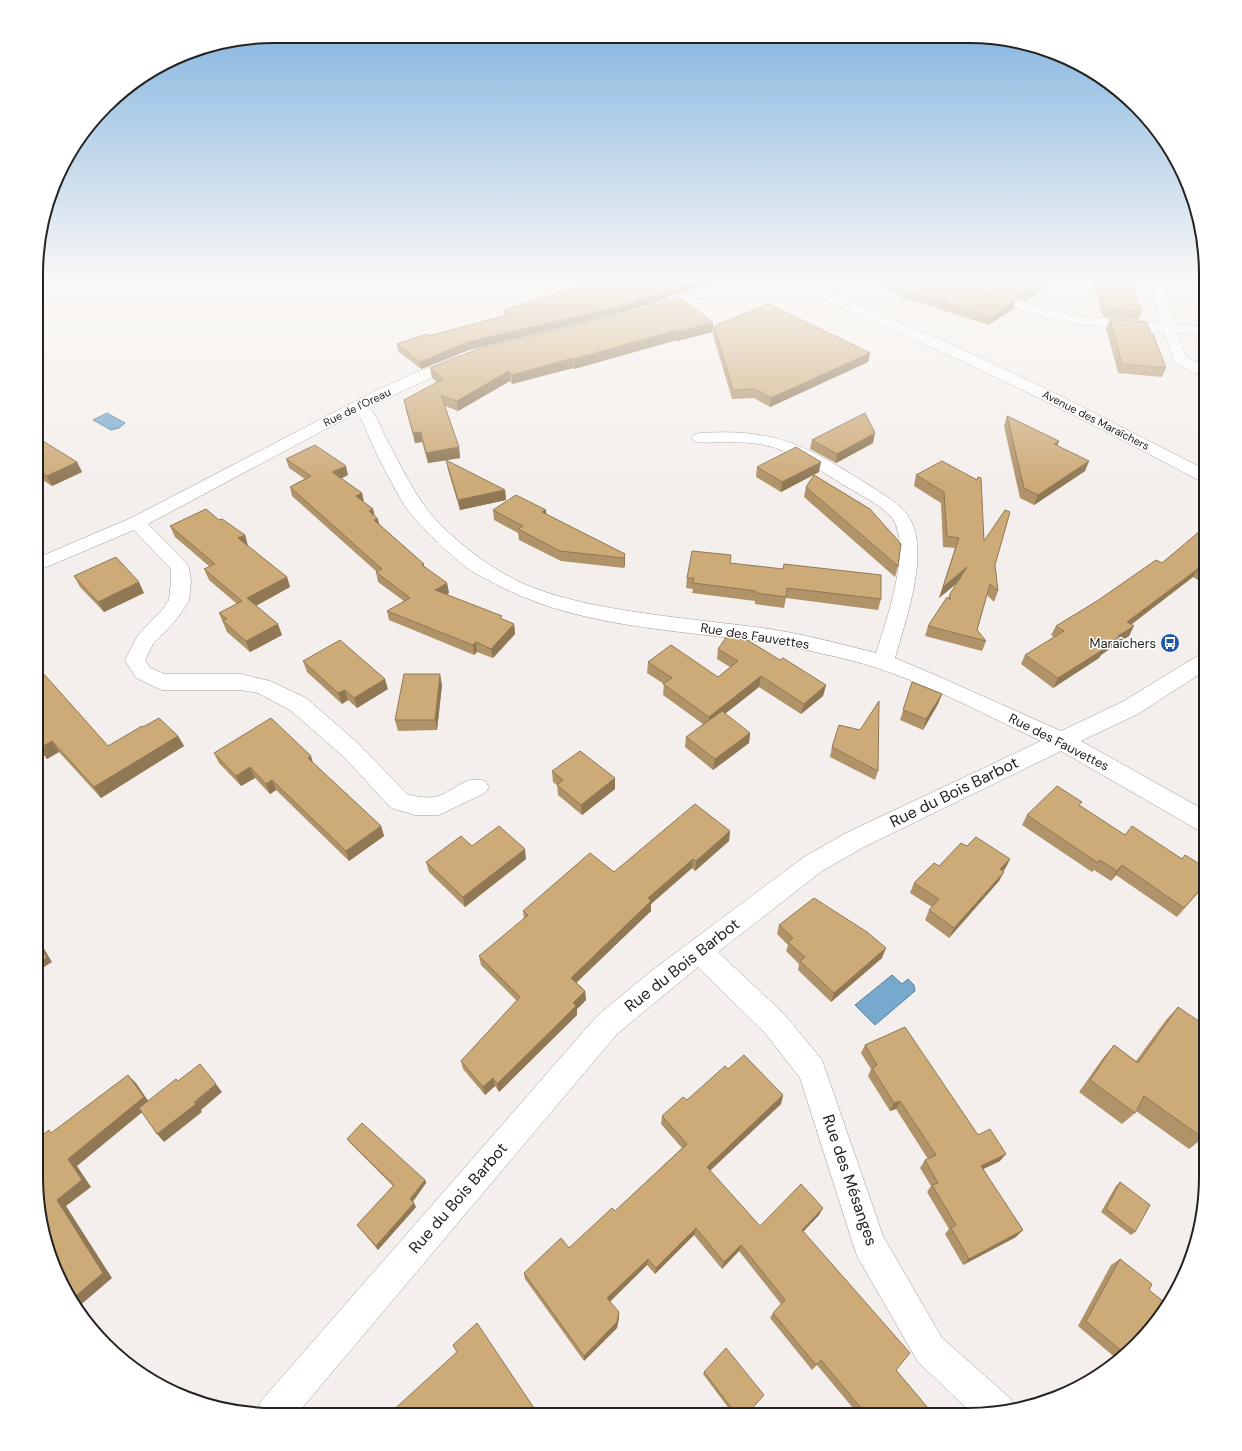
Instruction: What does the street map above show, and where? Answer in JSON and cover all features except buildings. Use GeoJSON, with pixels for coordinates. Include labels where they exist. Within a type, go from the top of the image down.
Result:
{"type":"FeatureCollection","features":[{"type":"Feature","properties":{"kind":"street","name":"Avenue des Maraîchers"},"geometry":{"type":"LineString","coordinates":[[945,348],[1137,440],[1199,473]]}},
{"type":"Feature","properties":{"kind":"street"},"geometry":{"type":"LineString","coordinates":[[1175,348],[1179,359],[1199,369]]}},
{"type":"Feature","properties":{"kind":"street","name":"Rue de l'Oreau"},"geometry":{"type":"LineString","coordinates":[[43,562],[137,522],[338,415],[430,372],[474,354]]}},
{"type":"Feature","properties":{"kind":"street","name":"Rue des Fauvettes"},"geometry":{"type":"LineString","coordinates":[[358,406],[368,415],[377,437],[410,500],[441,536],[474,564],[517,588],[554,602],[608,614],[758,634],[838,650],[884,662],[933,682],[1060,740],[1199,819]]}},
{"type":"Feature","properties":{"kind":"street"},"geometry":{"type":"LineString","coordinates":[[700,438],[721,436],[744,437],[772,442],[794,449],[895,510],[904,524],[909,552],[900,607],[884,662]]}},
{"type":"Feature","properties":{"kind":"street"},"geometry":{"type":"LineString","coordinates":[[137,522],[180,568],[181,581],[179,601],[168,616],[145,640],[135,660],[143,673],[162,682],[242,682],[263,686],[298,704],[352,751],[399,801],[415,806],[438,806],[477,787]]}},
{"type":"Feature","properties":{"kind":"street","name":"Rue du Bois Barbot"},"geometry":{"type":"LineString","coordinates":[[279,1408],[607,1025],[701,950],[813,864],[855,840],[1060,740],[1130,708],[1199,664]]}},
{"type":"Feature","properties":{"kind":"street","name":"Rue des Mésanges"},"geometry":{"type":"LineString","coordinates":[[701,950],[711,963],[775,1024],[812,1070],[870,1244],[930,1350],[992,1407]]}},
{"type":"Feature","properties":{"kind":"water"},"geometry":{"type":"Polygon","coordinates":[[[107,413],[125,423],[119,428],[111,430],[93,420],[107,413]]]}},
{"type":"Feature","properties":{"kind":"water"},"geometry":{"type":"Polygon","coordinates":[[[892,975],[902,984],[908,979],[914,985],[915,991],[875,1025],[855,1005],[892,975]]]}},
{"type":"Feature","properties":{"kind":"place","name":"Maraîchers"},"geometry":{"type":"Point","coordinates":[1170,643]}}]}
